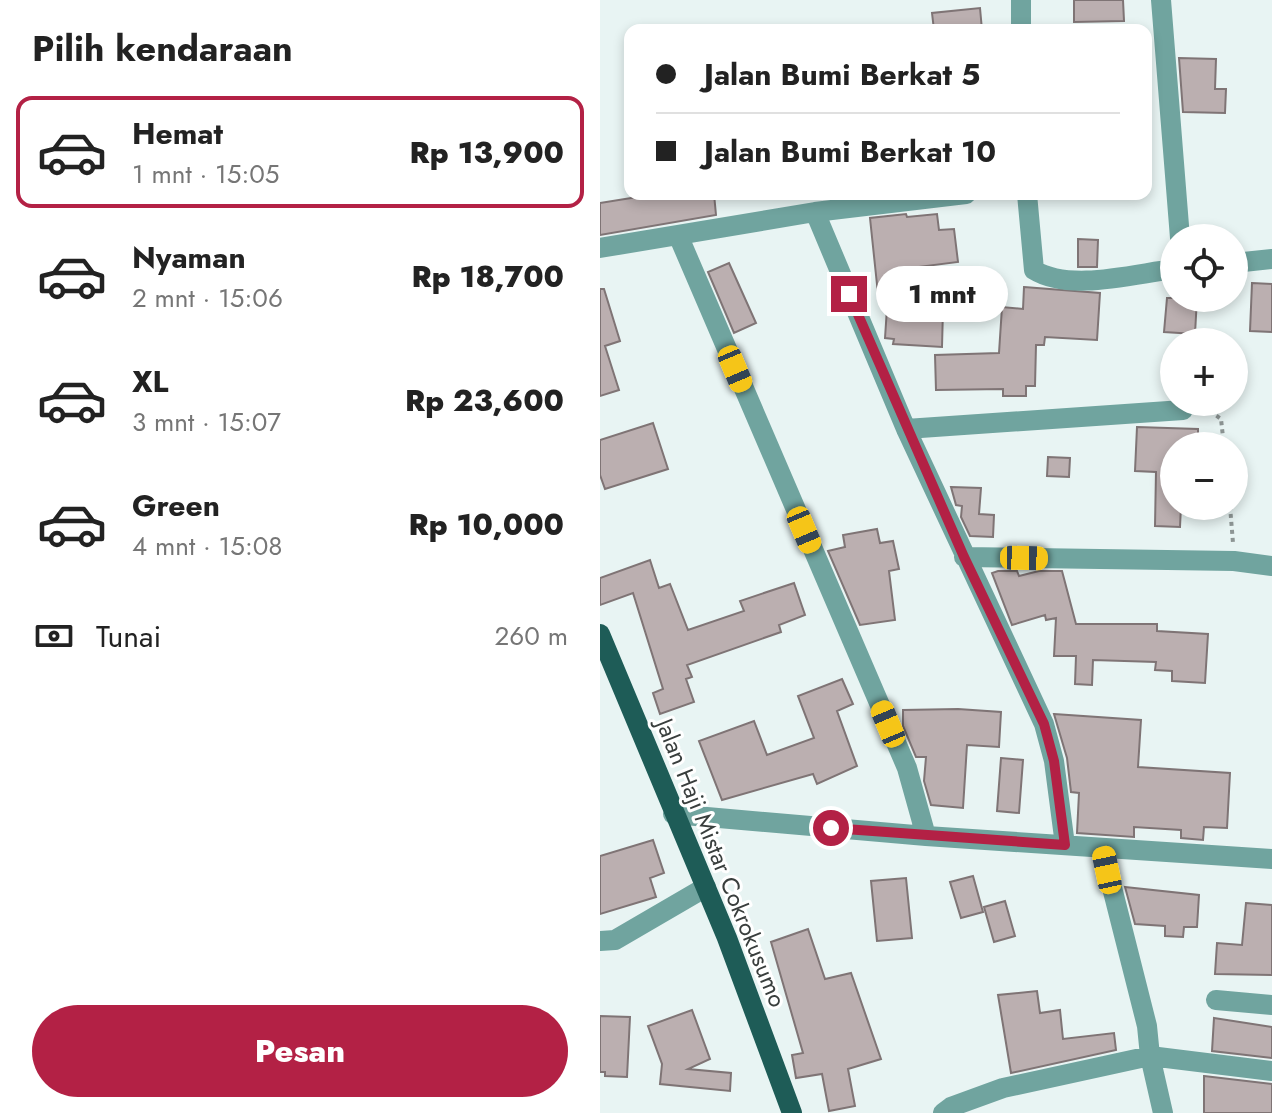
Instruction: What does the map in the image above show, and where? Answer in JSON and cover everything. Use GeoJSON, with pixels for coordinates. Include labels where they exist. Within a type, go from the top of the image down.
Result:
{"type":"FeatureCollection","features":[{"type":"Feature","properties":{"kind":"main road","name":"Jalan Haji Mistar Cokrokusumo"},"geometry":{"type":"LineString","coordinates":[[600,634],[706,887],[792,1113]]}},
{"type":"Feature","properties":{"kind":"street"},"geometry":{"type":"LineString","coordinates":[[1021,0],[1021,24]]}},
{"type":"Feature","properties":{"kind":"street"},"geometry":{"type":"LineString","coordinates":[[1161,0],[1179,224]]}},
{"type":"Feature","properties":{"kind":"street"},"geometry":{"type":"LineString","coordinates":[[600,248],[815,212],[916,200]]}},
{"type":"Feature","properties":{"kind":"street"},"geometry":{"type":"LineString","coordinates":[[1028,200],[1034,270],[1047,278],[1081,279],[1160,271]]}},
{"type":"Feature","properties":{"kind":"street"},"geometry":{"type":"LineString","coordinates":[[815,212],[906,429],[1044,724],[1054,761],[1065,845]]}},
{"type":"Feature","properties":{"kind":"street"},"geometry":{"type":"LineString","coordinates":[[678,235],[907,768],[926,836]]}},
{"type":"Feature","properties":{"kind":"street"},"geometry":{"type":"LineString","coordinates":[[1248,262],[1272,259]]}},
{"type":"Feature","properties":{"kind":"street"},"geometry":{"type":"LineString","coordinates":[[906,429],[1160,412]]}},
{"type":"Feature","properties":{"kind":"street"},"geometry":{"type":"LineString","coordinates":[[964,557],[1234,561],[1272,566]]}},
{"type":"Feature","properties":{"kind":"street"},"geometry":{"type":"LineString","coordinates":[[673,814],[926,836],[1272,859]]}},
{"type":"Feature","properties":{"kind":"street"},"geometry":{"type":"LineString","coordinates":[[1102,848],[1147,1026],[1150,1056],[1163,1113]]}},
{"type":"Feature","properties":{"kind":"street"},"geometry":{"type":"LineString","coordinates":[[600,941],[615,940],[706,887]]}},
{"type":"Feature","properties":{"kind":"street"},"geometry":{"type":"LineString","coordinates":[[1216,1000],[1272,1005]]}},
{"type":"Feature","properties":{"kind":"street"},"geometry":{"type":"LineString","coordinates":[[943,1113],[951,1107],[1003,1088],[1150,1056],[1272,1071]]}},
{"type":"Feature","properties":{"kind":"path"},"geometry":{"type":"LineString","coordinates":[[1231,520],[1234,561]]}},
{"type":"Feature","properties":{"kind":"building"},"geometry":{"type":"Polygon","coordinates":[[[1074,0],[1123,0],[1124,21],[1074,22],[1074,0]]]}},
{"type":"Feature","properties":{"kind":"building"},"geometry":{"type":"Polygon","coordinates":[[[980,8],[981,24],[933,24],[932,13],[980,8]]]}},
{"type":"Feature","properties":{"kind":"building"},"geometry":{"type":"Polygon","coordinates":[[[1179,58],[1216,59],[1215,89],[1226,89],[1225,113],[1183,112],[1179,58]]]}},
{"type":"Feature","properties":{"kind":"building"},"geometry":{"type":"Polygon","coordinates":[[[624,199],[715,200],[716,215],[600,235],[600,203],[624,199]]]}},
{"type":"Feature","properties":{"kind":"building"},"geometry":{"type":"Polygon","coordinates":[[[906,214],[907,217],[937,214],[939,230],[954,229],[958,262],[910,268],[915,307],[943,309],[942,347],[893,344],[894,339],[885,338],[888,293],[878,294],[870,218],[906,214]]]}},
{"type":"Feature","properties":{"kind":"building"},"geometry":{"type":"Polygon","coordinates":[[[1078,239],[1098,240],[1097,267],[1078,267],[1078,239]]]}},
{"type":"Feature","properties":{"kind":"building"},"geometry":{"type":"Polygon","coordinates":[[[729,263],[756,323],[734,333],[708,272],[729,263]]]}},
{"type":"Feature","properties":{"kind":"building"},"geometry":{"type":"Polygon","coordinates":[[[1252,283],[1272,284],[1272,332],[1250,331],[1252,283]]]}},
{"type":"Feature","properties":{"kind":"building"},"geometry":{"type":"Polygon","coordinates":[[[1024,287],[1100,293],[1097,340],[1045,337],[1044,345],[1036,345],[1035,386],[1026,386],[1026,396],[1003,396],[1003,389],[936,390],[935,355],[999,353],[1002,307],[1023,309],[1024,287]]]}},
{"type":"Feature","properties":{"kind":"building"},"geometry":{"type":"Polygon","coordinates":[[[600,289],[604,289],[620,341],[605,346],[619,390],[600,396],[600,289]]]}},
{"type":"Feature","properties":{"kind":"building"},"geometry":{"type":"Polygon","coordinates":[[[1166,312],[1196,312],[1195,328],[1164,328],[1166,312]]]}},
{"type":"Feature","properties":{"kind":"building"},"geometry":{"type":"Polygon","coordinates":[[[653,423],[668,469],[605,489],[600,475],[600,440],[653,423]]]}},
{"type":"Feature","properties":{"kind":"building"},"geometry":{"type":"Polygon","coordinates":[[[1137,427],[1198,429],[1198,432],[1160,432],[1160,520],[1180,520],[1180,527],[1155,526],[1156,472],[1135,471],[1137,427]]]}},
{"type":"Feature","properties":{"kind":"building"},"geometry":{"type":"Polygon","coordinates":[[[1048,457],[1070,458],[1069,477],[1047,476],[1048,457]]]}},
{"type":"Feature","properties":{"kind":"building"},"geometry":{"type":"Polygon","coordinates":[[[951,487],[981,488],[979,514],[994,515],[993,537],[970,536],[961,517],[962,506],[956,505],[951,487]]]}},
{"type":"Feature","properties":{"kind":"building"},"geometry":{"type":"Polygon","coordinates":[[[877,529],[880,543],[893,541],[899,569],[889,571],[895,620],[860,625],[828,551],[845,547],[843,535],[877,529]]]}},
{"type":"Feature","properties":{"kind":"building"},"geometry":{"type":"Polygon","coordinates":[[[650,560],[659,588],[670,584],[688,630],[744,611],[740,601],[794,583],[805,615],[779,625],[781,632],[687,665],[692,677],[686,679],[694,702],[660,714],[653,693],[663,689],[633,593],[600,605],[600,578],[650,560]]]}},
{"type":"Feature","properties":{"kind":"building"},"geometry":{"type":"Polygon","coordinates":[[[1017,571],[1019,576],[1039,571],[1062,571],[1076,624],[1157,624],[1157,631],[1208,634],[1205,683],[1172,681],[1172,671],[1155,670],[1156,662],[1093,660],[1092,685],[1075,684],[1076,656],[1054,656],[1056,618],[1046,620],[1045,615],[1012,625],[992,573],[1017,571]]]}},
{"type":"Feature","properties":{"kind":"building"},"geometry":{"type":"Polygon","coordinates":[[[842,679],[853,704],[837,711],[857,766],[817,784],[813,774],[722,800],[699,741],[754,721],[767,755],[814,738],[798,696],[842,679]]]}},
{"type":"Feature","properties":{"kind":"building"},"geometry":{"type":"Polygon","coordinates":[[[903,710],[1001,712],[999,747],[967,745],[963,808],[931,805],[924,781],[926,757],[916,757],[903,726],[903,710]]]}},
{"type":"Feature","properties":{"kind":"building"},"geometry":{"type":"Polygon","coordinates":[[[1054,714],[1141,720],[1138,767],[1230,773],[1227,828],[1204,827],[1203,840],[1181,838],[1181,830],[1134,827],[1134,837],[1077,833],[1079,793],[1071,792],[1067,758],[1054,714]]]}},
{"type":"Feature","properties":{"kind":"building"},"geometry":{"type":"Polygon","coordinates":[[[1001,758],[1023,760],[1019,813],[997,811],[1001,758]]]}},
{"type":"Feature","properties":{"kind":"building"},"geometry":{"type":"Polygon","coordinates":[[[653,840],[664,873],[650,878],[656,897],[600,914],[600,856],[653,840]]]}},
{"type":"Feature","properties":{"kind":"building"},"geometry":{"type":"Polygon","coordinates":[[[973,876],[983,912],[961,918],[950,882],[973,876]]]}},
{"type":"Feature","properties":{"kind":"building"},"geometry":{"type":"Polygon","coordinates":[[[906,878],[912,938],[877,941],[871,881],[906,878]]]}},
{"type":"Feature","properties":{"kind":"building"},"geometry":{"type":"Polygon","coordinates":[[[1125,887],[1199,895],[1197,927],[1184,927],[1183,937],[1165,936],[1165,926],[1135,924],[1125,887]]]}},
{"type":"Feature","properties":{"kind":"building"},"geometry":{"type":"Polygon","coordinates":[[[1005,901],[1015,936],[994,942],[984,907],[1005,901]]]}},
{"type":"Feature","properties":{"kind":"building"},"geometry":{"type":"Polygon","coordinates":[[[1246,903],[1272,905],[1272,975],[1215,974],[1217,943],[1242,945],[1246,903]]]}},
{"type":"Feature","properties":{"kind":"building"},"geometry":{"type":"Polygon","coordinates":[[[808,929],[825,979],[851,973],[881,1059],[848,1069],[855,1106],[829,1111],[822,1074],[796,1078],[792,1055],[803,1053],[771,942],[808,929]]]}},
{"type":"Feature","properties":{"kind":"building"},"geometry":{"type":"Polygon","coordinates":[[[1037,991],[1040,1013],[1060,1010],[1063,1039],[1114,1033],[1116,1050],[1011,1073],[998,995],[1037,991]]]}},
{"type":"Feature","properties":{"kind":"building"},"geometry":{"type":"Polygon","coordinates":[[[692,1010],[710,1059],[688,1069],[731,1073],[730,1091],[660,1084],[662,1064],[648,1026],[692,1010]]]}},
{"type":"Feature","properties":{"kind":"building"},"geometry":{"type":"Polygon","coordinates":[[[600,1016],[630,1017],[627,1077],[605,1076],[605,1072],[600,1072],[600,1016]]]}},
{"type":"Feature","properties":{"kind":"building"},"geometry":{"type":"Polygon","coordinates":[[[1214,1018],[1272,1027],[1272,1058],[1212,1051],[1214,1018]]]}},
{"type":"Feature","properties":{"kind":"building"},"geometry":{"type":"Polygon","coordinates":[[[1204,1076],[1272,1084],[1272,1113],[1204,1113],[1204,1076]]]}},
{"type":"Feature","properties":{"kind":"route"},"geometry":{"type":"LineString","coordinates":[[831,828],[1065,845],[1054,761],[1044,724],[964,557],[849,294]]}}]}
